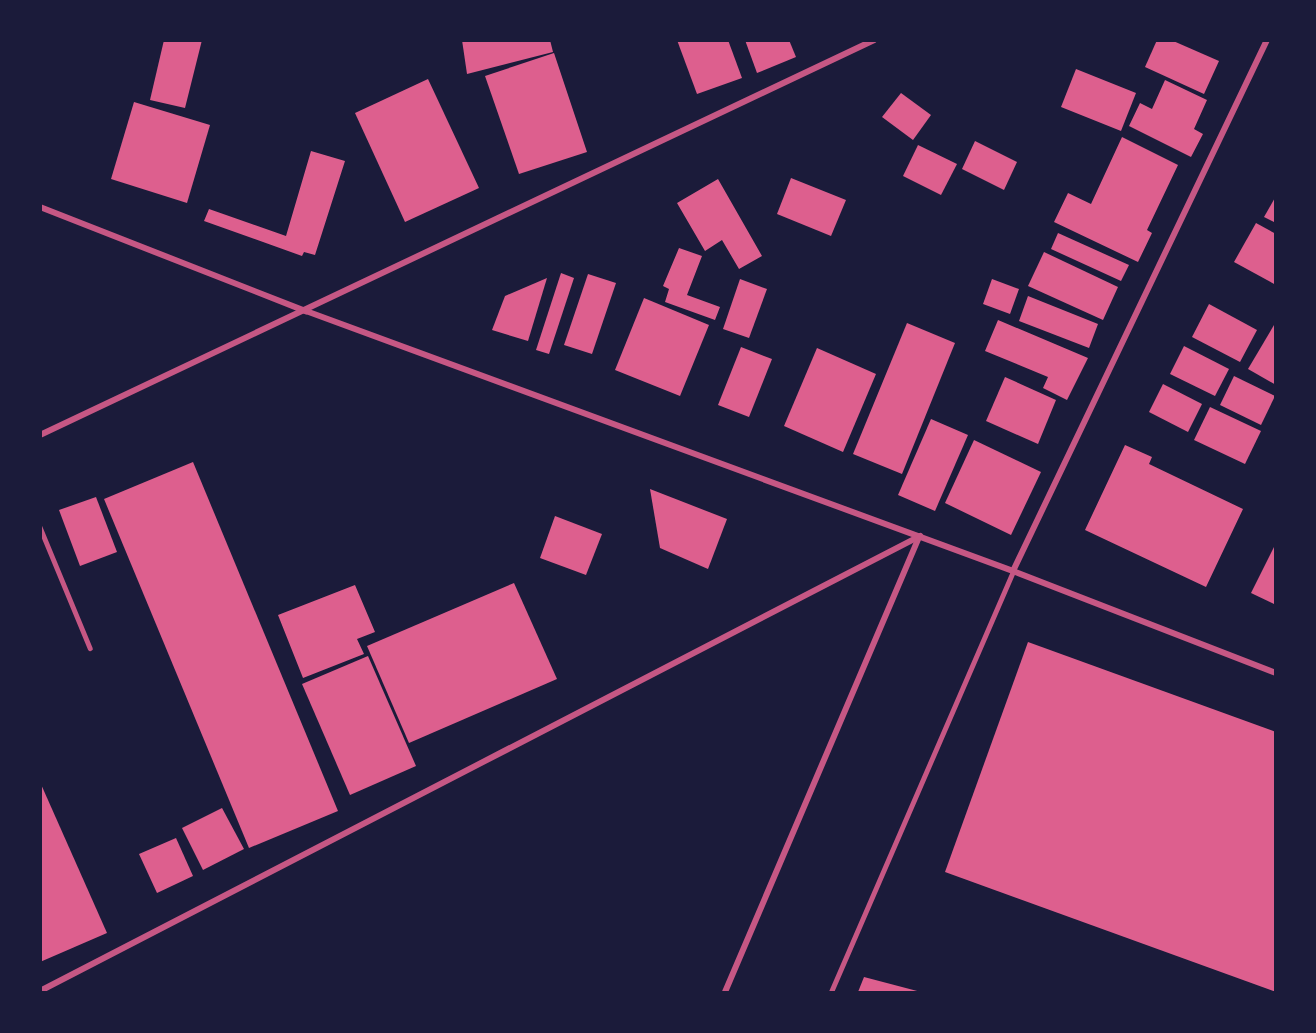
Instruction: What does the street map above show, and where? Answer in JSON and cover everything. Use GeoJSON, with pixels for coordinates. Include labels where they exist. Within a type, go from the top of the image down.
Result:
{"type":"FeatureCollection","features":[{"type":"Feature","properties":{"kind":"street"},"geometry":{"type":"LineString","coordinates":[[40,435],[874,40]]}},
{"type":"Feature","properties":{"kind":"street"},"geometry":{"type":"LineString","coordinates":[[1013,571],[1267,40]]}},
{"type":"Feature","properties":{"kind":"street"},"geometry":{"type":"LineString","coordinates":[[40,207],[306,311],[920,536],[1275,673]]}},
{"type":"Feature","properties":{"kind":"street"},"geometry":{"type":"LineString","coordinates":[[40,991],[920,536]]}},
{"type":"Feature","properties":{"kind":"street"},"geometry":{"type":"LineString","coordinates":[[725,993],[920,536]]}},
{"type":"Feature","properties":{"kind":"lane"},"geometry":{"type":"LineString","coordinates":[[40,527],[90,648]]}},
{"type":"Feature","properties":{"kind":"lane"},"geometry":{"type":"LineString","coordinates":[[831,993],[1013,571]]}},
{"type":"Feature","properties":{"kind":"building"},"geometry":{"type":"Polygon","coordinates":[[[164,40],[202,40],[185,108],[150,100],[164,40]]]}},
{"type":"Feature","properties":{"kind":"building"},"geometry":{"type":"Polygon","coordinates":[[[462,40],[550,40],[553,52],[467,74],[462,40]]]}},
{"type":"Feature","properties":{"kind":"building"},"geometry":{"type":"Polygon","coordinates":[[[677,40],[728,40],[742,78],[697,94],[677,40]]]}},
{"type":"Feature","properties":{"kind":"building"},"geometry":{"type":"Polygon","coordinates":[[[745,40],[789,40],[796,57],[757,73],[745,40]]]}},
{"type":"Feature","properties":{"kind":"building"},"geometry":{"type":"Polygon","coordinates":[[[1157,40],[1171,40],[1219,61],[1204,94],[1145,67],[1157,40]]]}},
{"type":"Feature","properties":{"kind":"building"},"geometry":{"type":"Polygon","coordinates":[[[554,53],[587,152],[519,174],[485,76],[554,53]]]}},
{"type":"Feature","properties":{"kind":"building"},"geometry":{"type":"Polygon","coordinates":[[[1076,69],[1136,93],[1121,131],[1061,107],[1076,69]]]}},
{"type":"Feature","properties":{"kind":"building"},"geometry":{"type":"Polygon","coordinates":[[[428,79],[479,188],[405,222],[355,113],[428,79]]]}},
{"type":"Feature","properties":{"kind":"building"},"geometry":{"type":"Polygon","coordinates":[[[1165,80],[1207,100],[1194,129],[1203,134],[1191,157],[1129,126],[1140,103],[1152,109],[1165,80]]]}},
{"type":"Feature","properties":{"kind":"building"},"geometry":{"type":"Polygon","coordinates":[[[901,93],[931,115],[913,140],[882,117],[901,93]]]}},
{"type":"Feature","properties":{"kind":"building"},"geometry":{"type":"Polygon","coordinates":[[[134,102],[210,125],[187,203],[111,179],[134,102]]]}},
{"type":"Feature","properties":{"kind":"building"},"geometry":{"type":"Polygon","coordinates":[[[1122,137],[1178,165],[1147,230],[1152,233],[1138,262],[1054,222],[1068,193],[1091,204],[1122,137]]]}},
{"type":"Feature","properties":{"kind":"building"},"geometry":{"type":"Polygon","coordinates":[[[975,141],[1017,162],[1004,190],[962,169],[975,141]]]}},
{"type":"Feature","properties":{"kind":"building"},"geometry":{"type":"Polygon","coordinates":[[[918,145],[957,164],[941,195],[903,176],[918,145]]]}},
{"type":"Feature","properties":{"kind":"building"},"geometry":{"type":"Polygon","coordinates":[[[311,151],[345,161],[315,255],[304,252],[302,256],[204,221],[209,209],[286,236],[311,151]]]}},
{"type":"Feature","properties":{"kind":"building"},"geometry":{"type":"Polygon","coordinates":[[[791,178],[846,200],[831,236],[777,214],[791,178]]]}},
{"type":"Feature","properties":{"kind":"building"},"geometry":{"type":"Polygon","coordinates":[[[718,179],[762,256],[739,269],[722,240],[705,251],[677,203],[718,179]]]}},
{"type":"Feature","properties":{"kind":"building"},"geometry":{"type":"Polygon","coordinates":[[[1276,196],[1276,223],[1264,217],[1276,196]]]}},
{"type":"Feature","properties":{"kind":"building"},"geometry":{"type":"Polygon","coordinates":[[[1256,223],[1276,234],[1276,285],[1234,262],[1256,223]]]}},
{"type":"Feature","properties":{"kind":"building"},"geometry":{"type":"Polygon","coordinates":[[[1058,233],[1129,265],[1121,281],[1051,249],[1058,233]]]}},
{"type":"Feature","properties":{"kind":"building"},"geometry":{"type":"Polygon","coordinates":[[[679,248],[702,256],[687,295],[720,307],[715,320],[665,302],[669,289],[663,286],[679,248]]]}},
{"type":"Feature","properties":{"kind":"building"},"geometry":{"type":"Polygon","coordinates":[[[1044,252],[1118,287],[1103,320],[1028,286],[1044,252]]]}},
{"type":"Feature","properties":{"kind":"building"},"geometry":{"type":"Polygon","coordinates":[[[561,273],[574,278],[549,354],[536,350],[561,273]]]}},
{"type":"Feature","properties":{"kind":"building"},"geometry":{"type":"Polygon","coordinates":[[[588,274],[616,283],[592,354],[564,345],[588,274]]]}},
{"type":"Feature","properties":{"kind":"building"},"geometry":{"type":"Polygon","coordinates":[[[547,278],[528,341],[492,330],[505,296],[547,278]]]}},
{"type":"Feature","properties":{"kind":"building"},"geometry":{"type":"Polygon","coordinates":[[[740,279],[767,289],[749,338],[723,329],[740,279]]]}},
{"type":"Feature","properties":{"kind":"building"},"geometry":{"type":"Polygon","coordinates":[[[992,279],[1019,289],[1010,314],[983,304],[992,279]]]}},
{"type":"Feature","properties":{"kind":"building"},"geometry":{"type":"Polygon","coordinates":[[[1028,296],[1098,324],[1089,348],[1019,321],[1028,296]]]}},
{"type":"Feature","properties":{"kind":"building"},"geometry":{"type":"Polygon","coordinates":[[[644,298],[709,325],[680,396],[615,370],[644,298]]]}},
{"type":"Feature","properties":{"kind":"building"},"geometry":{"type":"Polygon","coordinates":[[[1209,304],[1257,330],[1240,362],[1192,337],[1209,304]]]}},
{"type":"Feature","properties":{"kind":"building"},"geometry":{"type":"Polygon","coordinates":[[[998,320],[1088,358],[1067,400],[1043,388],[1048,377],[985,351],[998,320]]]}},
{"type":"Feature","properties":{"kind":"building"},"geometry":{"type":"Polygon","coordinates":[[[907,323],[955,343],[902,474],[853,454],[907,323]]]}},
{"type":"Feature","properties":{"kind":"building"},"geometry":{"type":"Polygon","coordinates":[[[1274,325],[1276,327],[1276,385],[1248,369],[1274,325]]]}},
{"type":"Feature","properties":{"kind":"building"},"geometry":{"type":"Polygon","coordinates":[[[1184,346],[1229,369],[1215,396],[1170,374],[1184,346]]]}},
{"type":"Feature","properties":{"kind":"building"},"geometry":{"type":"Polygon","coordinates":[[[741,347],[772,359],[749,417],[718,405],[741,347]]]}},
{"type":"Feature","properties":{"kind":"building"},"geometry":{"type":"Polygon","coordinates":[[[817,348],[876,374],[843,452],[784,426],[817,348]]]}},
{"type":"Feature","properties":{"kind":"building"},"geometry":{"type":"Polygon","coordinates":[[[1234,376],[1275,396],[1261,425],[1220,405],[1234,376]]]}},
{"type":"Feature","properties":{"kind":"building"},"geometry":{"type":"Polygon","coordinates":[[[1005,377],[1056,400],[1038,444],[986,421],[1005,377]]]}},
{"type":"Feature","properties":{"kind":"building"},"geometry":{"type":"Polygon","coordinates":[[[1163,384],[1202,404],[1188,432],[1149,412],[1163,384]]]}},
{"type":"Feature","properties":{"kind":"building"},"geometry":{"type":"Polygon","coordinates":[[[1210,407],[1261,431],[1245,464],[1194,440],[1210,407]]]}},
{"type":"Feature","properties":{"kind":"building"},"geometry":{"type":"Polygon","coordinates":[[[931,419],[968,435],[935,511],[898,495],[931,419]]]}},
{"type":"Feature","properties":{"kind":"building"},"geometry":{"type":"Polygon","coordinates":[[[974,440],[1041,472],[1011,535],[945,503],[974,440]]]}},
{"type":"Feature","properties":{"kind":"building"},"geometry":{"type":"Polygon","coordinates":[[[1125,445],[1152,457],[1149,464],[1243,509],[1206,587],[1085,530],[1125,445]]]}},
{"type":"Feature","properties":{"kind":"building"},"geometry":{"type":"Polygon","coordinates":[[[193,462],[338,811],[249,848],[104,499],[193,462]]]}},
{"type":"Feature","properties":{"kind":"building"},"geometry":{"type":"Polygon","coordinates":[[[650,489],[727,519],[708,569],[660,548],[650,489]]]}},
{"type":"Feature","properties":{"kind":"building"},"geometry":{"type":"Polygon","coordinates":[[[96,497],[117,552],[80,566],[59,510],[96,497]]]}},
{"type":"Feature","properties":{"kind":"building"},"geometry":{"type":"Polygon","coordinates":[[[555,516],[602,534],[586,575],[540,558],[555,516]]]}},
{"type":"Feature","properties":{"kind":"building"},"geometry":{"type":"Polygon","coordinates":[[[1276,543],[1276,605],[1251,593],[1276,543]]]}},
{"type":"Feature","properties":{"kind":"building"},"geometry":{"type":"Polygon","coordinates":[[[514,583],[557,679],[409,743],[367,646],[514,583]]]}},
{"type":"Feature","properties":{"kind":"building"},"geometry":{"type":"Polygon","coordinates":[[[355,585],[375,632],[357,639],[364,654],[303,678],[278,615],[355,585]]]}},
{"type":"Feature","properties":{"kind":"building"},"geometry":{"type":"Polygon","coordinates":[[[1028,642],[1276,732],[1276,992],[945,872],[1028,642]]]}},
{"type":"Feature","properties":{"kind":"building"},"geometry":{"type":"Polygon","coordinates":[[[368,656],[416,766],[350,795],[302,684],[368,656]]]}},
{"type":"Feature","properties":{"kind":"building"},"geometry":{"type":"Polygon","coordinates":[[[40,782],[107,933],[40,962],[40,782]]]}},
{"type":"Feature","properties":{"kind":"building"},"geometry":{"type":"Polygon","coordinates":[[[222,808],[244,849],[203,870],[182,828],[222,808]]]}},
{"type":"Feature","properties":{"kind":"building"},"geometry":{"type":"Polygon","coordinates":[[[176,838],[193,876],[157,893],[139,854],[176,838]]]}},
{"type":"Feature","properties":{"kind":"building"},"geometry":{"type":"Polygon","coordinates":[[[864,977],[921,992],[858,992],[864,977]]]}}]}
